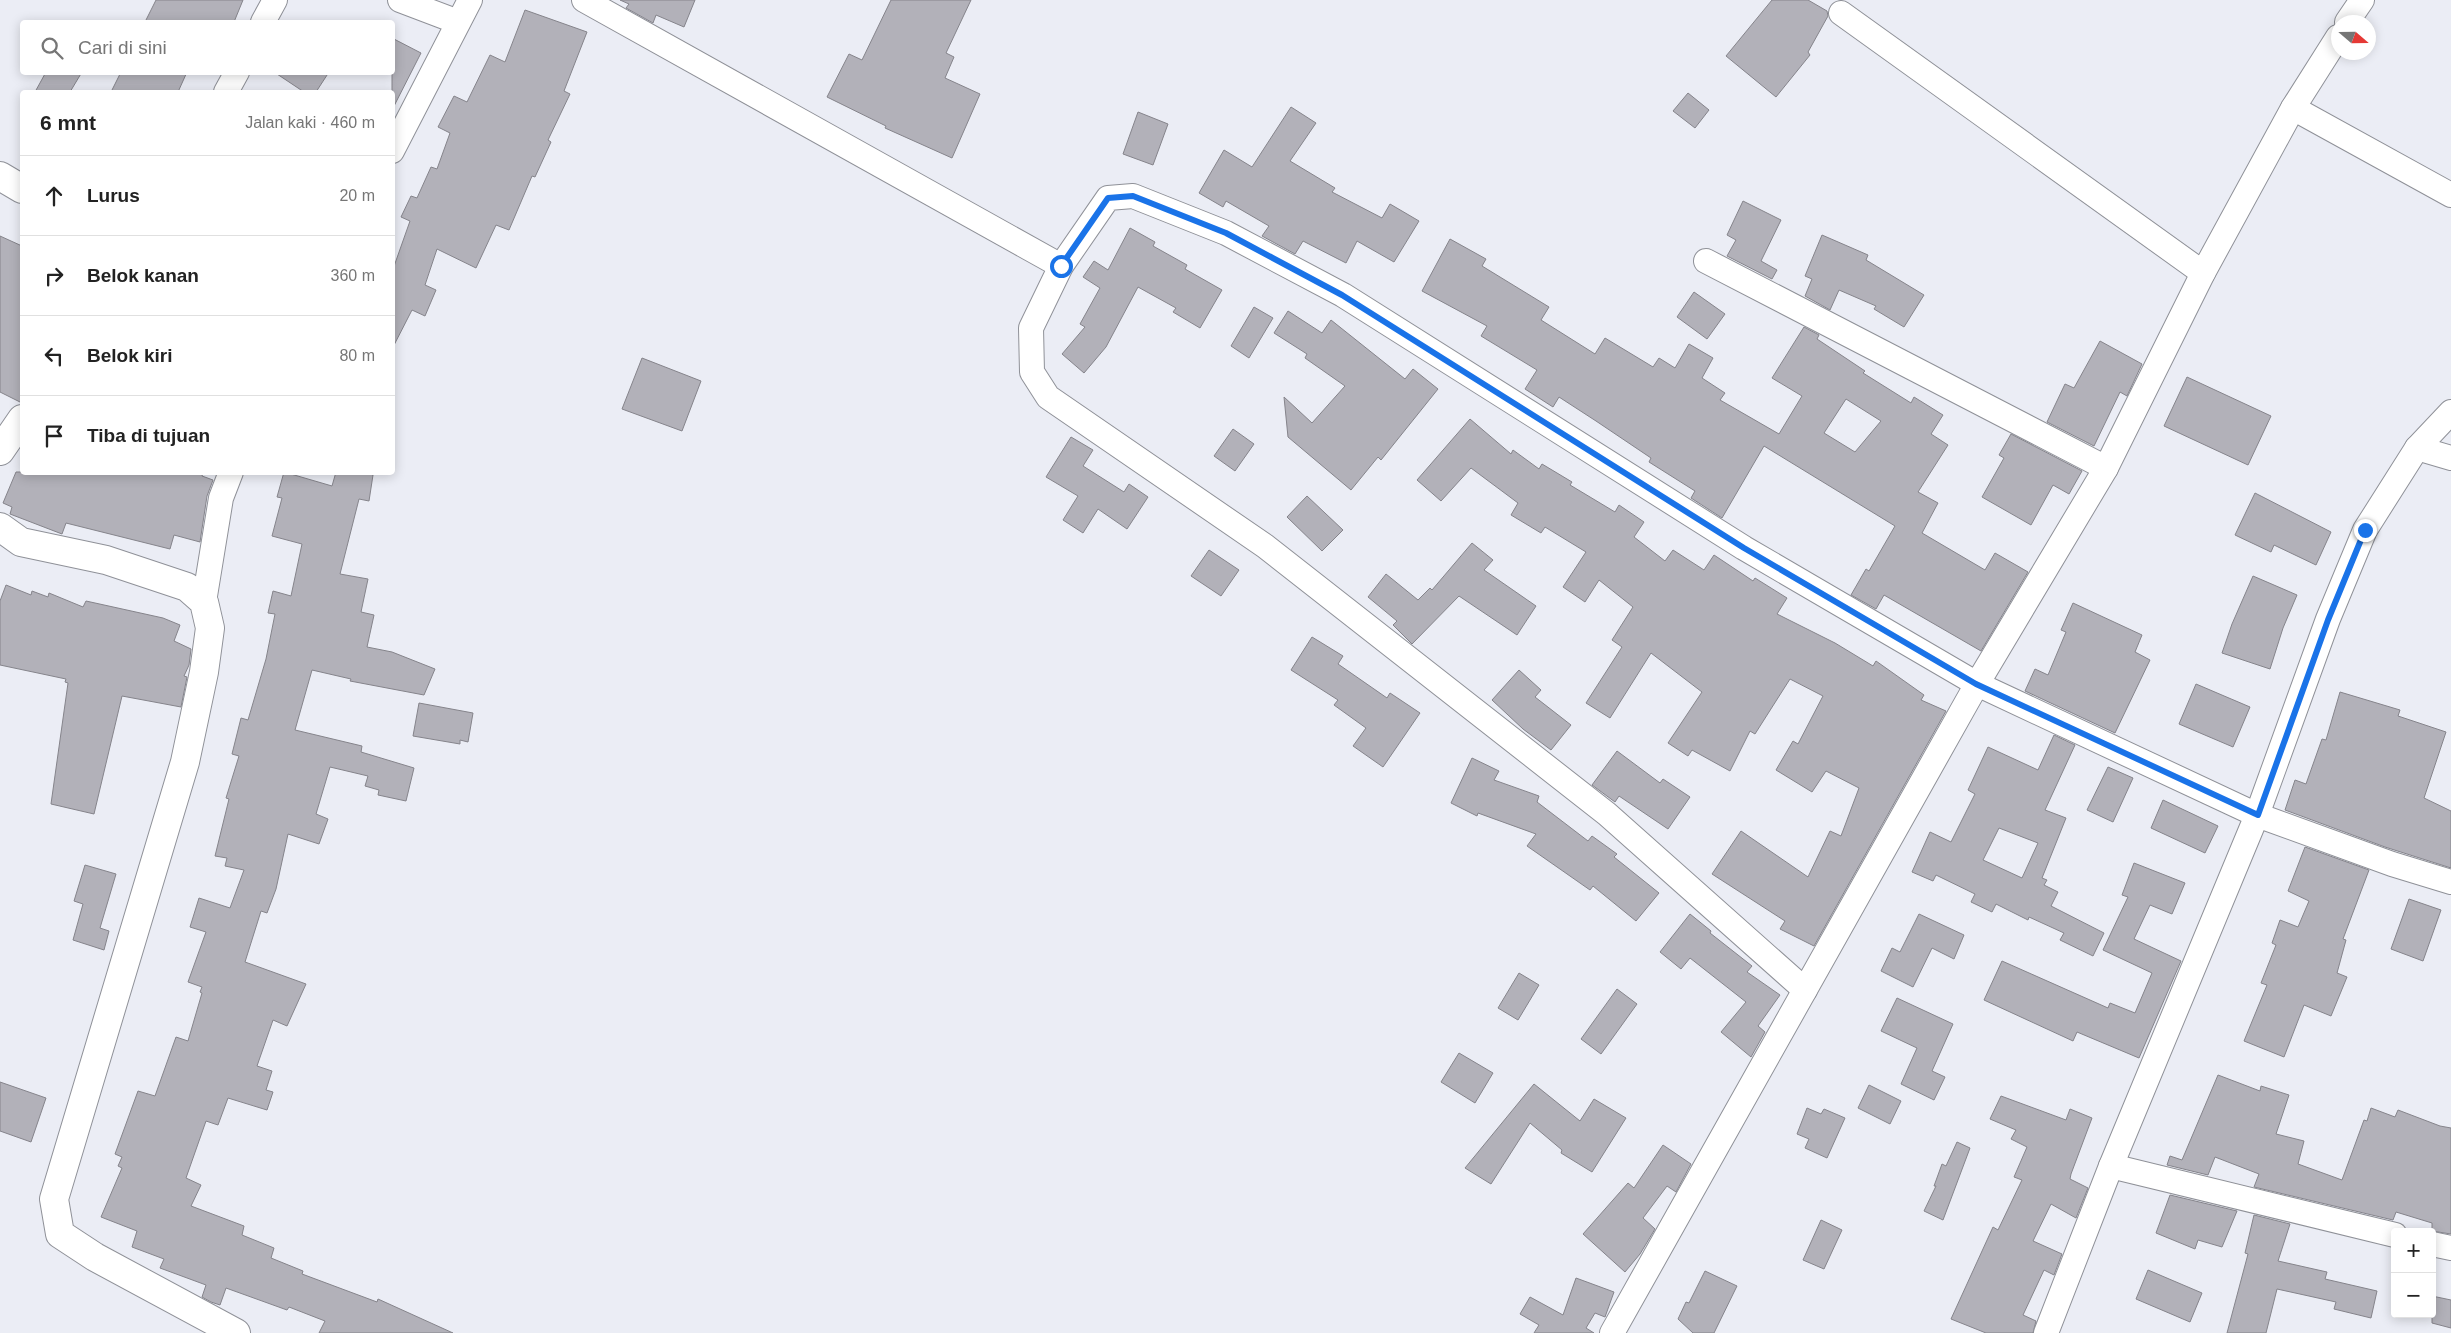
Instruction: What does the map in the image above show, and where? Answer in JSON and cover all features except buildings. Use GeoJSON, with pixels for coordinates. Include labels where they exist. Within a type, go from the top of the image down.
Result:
{"type":"FeatureCollection","features":[{"type":"Feature","properties":{"kind":"street"},"geometry":{"type":"LineString","coordinates":[[264,20],[274,0]]}},
{"type":"Feature","properties":{"kind":"street"},"geometry":{"type":"LineString","coordinates":[[400,0],[458,22]]}},
{"type":"Feature","properties":{"kind":"street"},"geometry":{"type":"LineString","coordinates":[[395,145],[470,0]]}},
{"type":"Feature","properties":{"kind":"street"},"geometry":{"type":"LineString","coordinates":[[584,0],[1061,266]]}},
{"type":"Feature","properties":{"kind":"street"},"geometry":{"type":"LineString","coordinates":[[2352,15],[2362,0]]}},
{"type":"Feature","properties":{"kind":"street"},"geometry":{"type":"LineString","coordinates":[[1841,13],[2203,273]]}},
{"type":"Feature","properties":{"kind":"street"},"geometry":{"type":"LineString","coordinates":[[1612,1333],[1976,684],[2106,468],[2203,273],[2293,108],[2331,47]]}},
{"type":"Feature","properties":{"kind":"street"},"geometry":{"type":"LineString","coordinates":[[227,90],[235,75]]}},
{"type":"Feature","properties":{"kind":"street"},"geometry":{"type":"LineString","coordinates":[[2293,108],[2451,195]]}},
{"type":"Feature","properties":{"kind":"street"},"geometry":{"type":"LineString","coordinates":[[0,176],[20,188]]}},
{"type":"Feature","properties":{"kind":"street"},"geometry":{"type":"LineString","coordinates":[[1806,990],[1606,814],[1265,546],[1048,397],[1032,372],[1031,328],[1061,266],[1108,198],[1133,196],[1226,233],[1342,295],[1744,548],[1976,684],[2258,815],[2392,864],[2451,882]]}},
{"type":"Feature","properties":{"kind":"street"},"geometry":{"type":"LineString","coordinates":[[1706,261],[2106,468]]}},
{"type":"Feature","properties":{"kind":"street"},"geometry":{"type":"LineString","coordinates":[[2046,1333],[2111,1166],[2258,815],[2328,620],[2365,530],[2417,448],[2451,412]]}},
{"type":"Feature","properties":{"kind":"street"},"geometry":{"type":"LineString","coordinates":[[0,451],[20,422]]}},
{"type":"Feature","properties":{"kind":"street"},"geometry":{"type":"LineString","coordinates":[[2417,448],[2451,458]]}},
{"type":"Feature","properties":{"kind":"street"},"geometry":{"type":"LineString","coordinates":[[230,475],[221,498],[204,602],[210,628],[208,646],[185,762],[54,1199],[60,1234],[95,1258],[236,1333]]}},
{"type":"Feature","properties":{"kind":"street"},"geometry":{"type":"LineString","coordinates":[[0,526],[21,542],[106,560],[188,587],[204,602]]}},
{"type":"Feature","properties":{"kind":"street"},"geometry":{"type":"LineString","coordinates":[[2111,1166],[2391,1233]]}},
{"type":"Feature","properties":{"kind":"street"},"geometry":{"type":"LineString","coordinates":[[2436,1245],[2451,1248]]}},
{"type":"Feature","properties":{"kind":"route"},"geometry":{"type":"LineString","coordinates":[[1061,266],[1108,198],[1133,196],[1226,233],[1342,295],[1744,548],[1976,684],[2258,815],[2328,620],[2365,530]]}}]}
